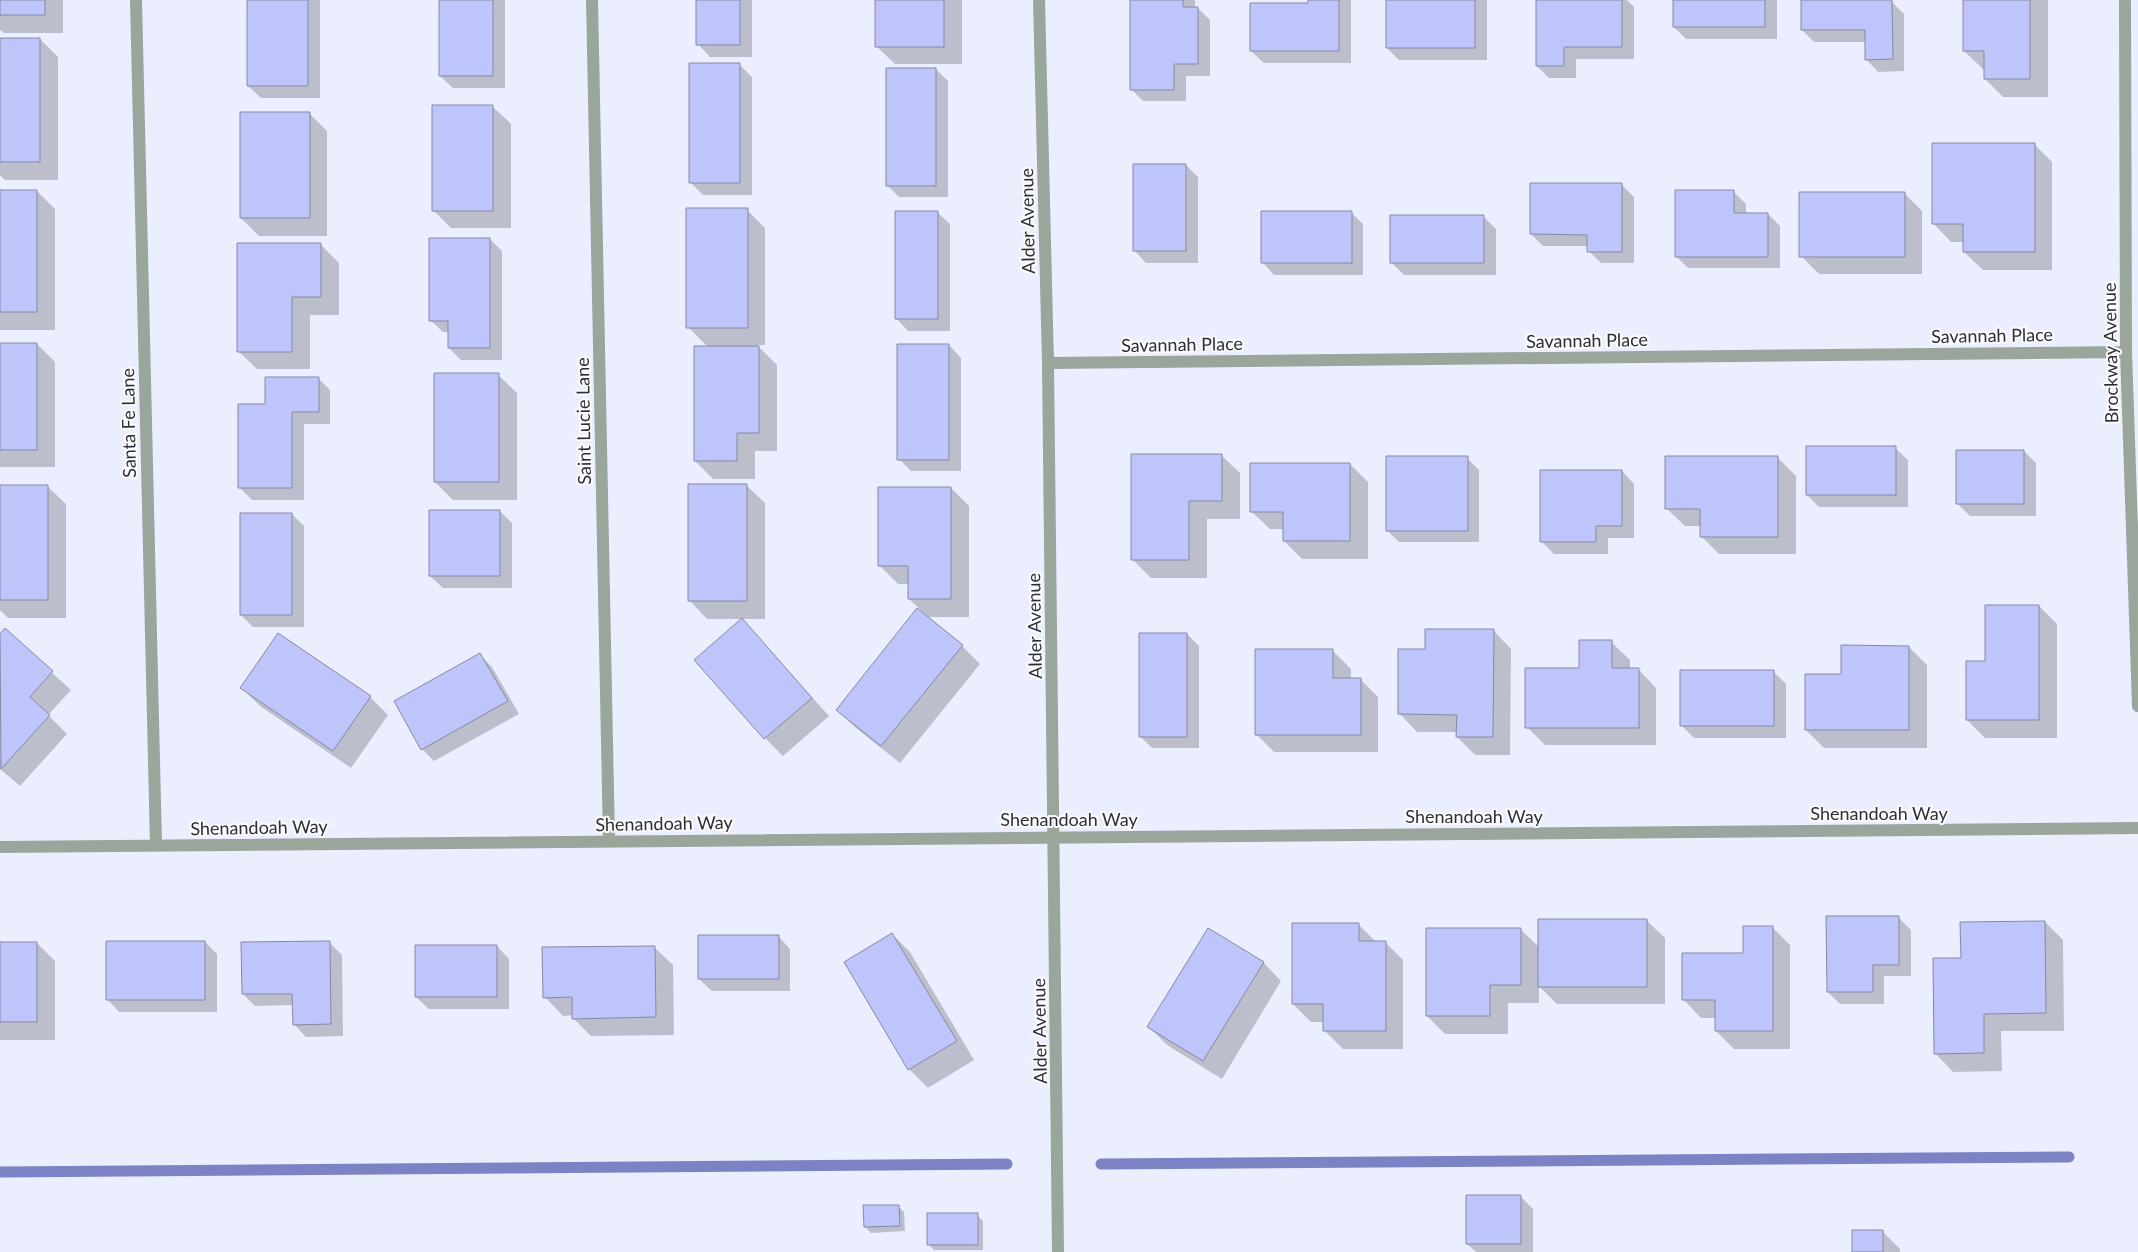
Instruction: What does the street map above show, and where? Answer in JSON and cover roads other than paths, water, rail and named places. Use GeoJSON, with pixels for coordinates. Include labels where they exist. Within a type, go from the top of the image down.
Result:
{"type":"FeatureCollection","features":[{"type":"Feature","properties":{"kind":"street","name":"Santa Fe Lane"},"geometry":{"type":"LineString","coordinates":[[136,0],[156,845]]}},
{"type":"Feature","properties":{"kind":"street","name":"Saint Lucie Lane"},"geometry":{"type":"LineString","coordinates":[[592,0],[609,841]]}},
{"type":"Feature","properties":{"kind":"street","name":"Alder Avenue"},"geometry":{"type":"LineString","coordinates":[[1039,0],[1048,364],[1058,1252]]}},
{"type":"Feature","properties":{"kind":"street","name":"Brockway Avenue"},"geometry":{"type":"LineString","coordinates":[[2125,0],[2126,352],[2138,706]]}},
{"type":"Feature","properties":{"kind":"street","name":"Savannah Place"},"geometry":{"type":"LineString","coordinates":[[1048,364],[2126,352]]}},
{"type":"Feature","properties":{"kind":"street","name":"Shenandoah Way"},"geometry":{"type":"LineString","coordinates":[[0,847],[1054,836],[2138,828]]}},
{"type":"Feature","properties":{"kind":"waterway"},"geometry":{"type":"LineString","coordinates":[[1101,1164],[2069,1157]]}},
{"type":"Feature","properties":{"kind":"waterway"},"geometry":{"type":"LineString","coordinates":[[0,1172],[1007,1164]]}}]}
